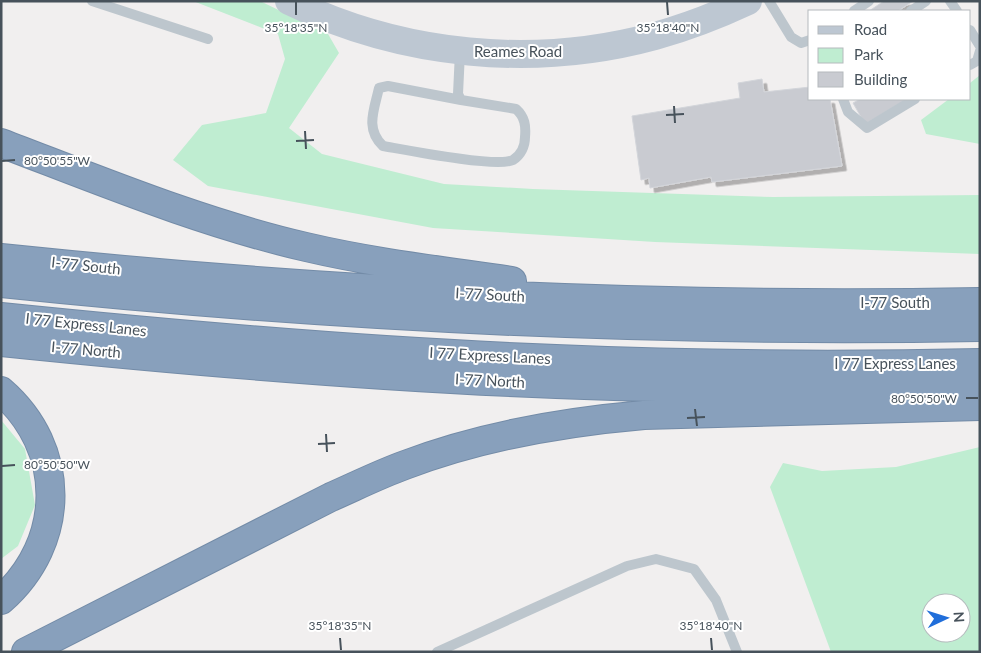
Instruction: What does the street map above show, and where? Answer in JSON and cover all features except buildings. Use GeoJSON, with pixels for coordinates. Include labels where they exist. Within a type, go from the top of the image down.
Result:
{"type":"FeatureCollection","features":[{"type":"Feature","properties":{"kind":"highway"},"geometry":{"type":"LineString","coordinates":[[1,143],[200,217],[305,247],[357,258],[645,301]]}},
{"type":"Feature","properties":{"kind":"highway","name":"I-77 South"},"geometry":{"type":"LineString","coordinates":[[1,258],[304,285],[466,294],[645,301],[844,304],[980,302]]}},
{"type":"Feature","properties":{"kind":"highway"},"geometry":{"type":"LineString","coordinates":[[1,283],[256,306],[465,320],[742,328],[980,327]]}},
{"type":"Feature","properties":{"kind":"highway","name":"I 77 Express Lanes"},"geometry":{"type":"LineString","coordinates":[[1,317],[264,342],[557,359],[742,364],[980,363]]}},
{"type":"Feature","properties":{"kind":"highway","name":"I-77 North"},"geometry":{"type":"LineString","coordinates":[[1,342],[262,366],[462,380],[741,389],[980,387]]}},
{"type":"Feature","properties":{"kind":"highway"},"geometry":{"type":"LineString","coordinates":[[1,391],[22,412],[38,437],[48,466],[51,493],[48,519],[40,546],[25,573],[1,600]]}},
{"type":"Feature","properties":{"kind":"highway"},"geometry":{"type":"LineString","coordinates":[[26,652],[372,478],[432,456],[506,436],[572,423],[644,415],[980,406]]}},
{"type":"Feature","properties":{"kind":"main road","name":"Reames Road"},"geometry":{"type":"LineString","coordinates":[[290,1],[330,20],[373,34],[434,48],[508,54],[561,53],[608,47],[655,36],[693,24],[748,1]]}},
{"type":"Feature","properties":{"kind":"lane"},"geometry":{"type":"LineString","coordinates":[[92,1],[105,3],[208,39]]}},
{"type":"Feature","properties":{"kind":"lane"},"geometry":{"type":"LineString","coordinates":[[769,1],[791,37],[806,42]]}},
{"type":"Feature","properties":{"kind":"lane"},"geometry":{"type":"LineString","coordinates":[[856,10],[869,1]]}},
{"type":"Feature","properties":{"kind":"lane"},"geometry":{"type":"LineString","coordinates":[[912,10],[926,1]]}},
{"type":"Feature","properties":{"kind":"lane"},"geometry":{"type":"LineString","coordinates":[[971,32],[980,46]]}},
{"type":"Feature","properties":{"kind":"lane"},"geometry":{"type":"LineString","coordinates":[[971,64],[977,61],[980,50]]}},
{"type":"Feature","properties":{"kind":"lane"},"geometry":{"type":"LineString","coordinates":[[460,51],[458,94],[461,100]]}},
{"type":"Feature","properties":{"kind":"lane"},"geometry":{"type":"LineString","coordinates":[[388,86],[461,100],[516,109],[522,114],[525,125],[525,146],[520,153],[514,159],[505,162],[488,162],[383,146],[375,139],[372,123],[379,88],[388,86]]}},
{"type":"Feature","properties":{"kind":"lane"},"geometry":{"type":"LineString","coordinates":[[843,100],[848,112],[867,128],[913,100]]}},
{"type":"Feature","properties":{"kind":"lane"},"geometry":{"type":"LineString","coordinates":[[437,652],[627,566],[656,559],[694,569],[716,600],[737,652]]}},
{"type":"Feature","properties":{"kind":"green space"},"geometry":{"type":"Polygon","coordinates":[[[193,1],[260,1],[328,34],[339,53],[289,128],[322,154],[444,184],[773,197],[980,195],[980,254],[655,242],[433,228],[208,186],[173,160],[202,125],[266,113],[285,59],[278,34],[193,1]]]}},
{"type":"Feature","properties":{"kind":"green space"},"geometry":{"type":"Polygon","coordinates":[[[980,75],[980,144],[926,134],[921,120],[948,100],[971,100],[971,82],[980,75]]]}},
{"type":"Feature","properties":{"kind":"green space"},"geometry":{"type":"Polygon","coordinates":[[[1,420],[25,449],[35,505],[18,546],[1,559],[1,420]]]}},
{"type":"Feature","properties":{"kind":"green space"},"geometry":{"type":"Polygon","coordinates":[[[980,447],[980,652],[831,652],[770,487],[783,463],[822,471],[896,467],[980,447]]]}}]}
